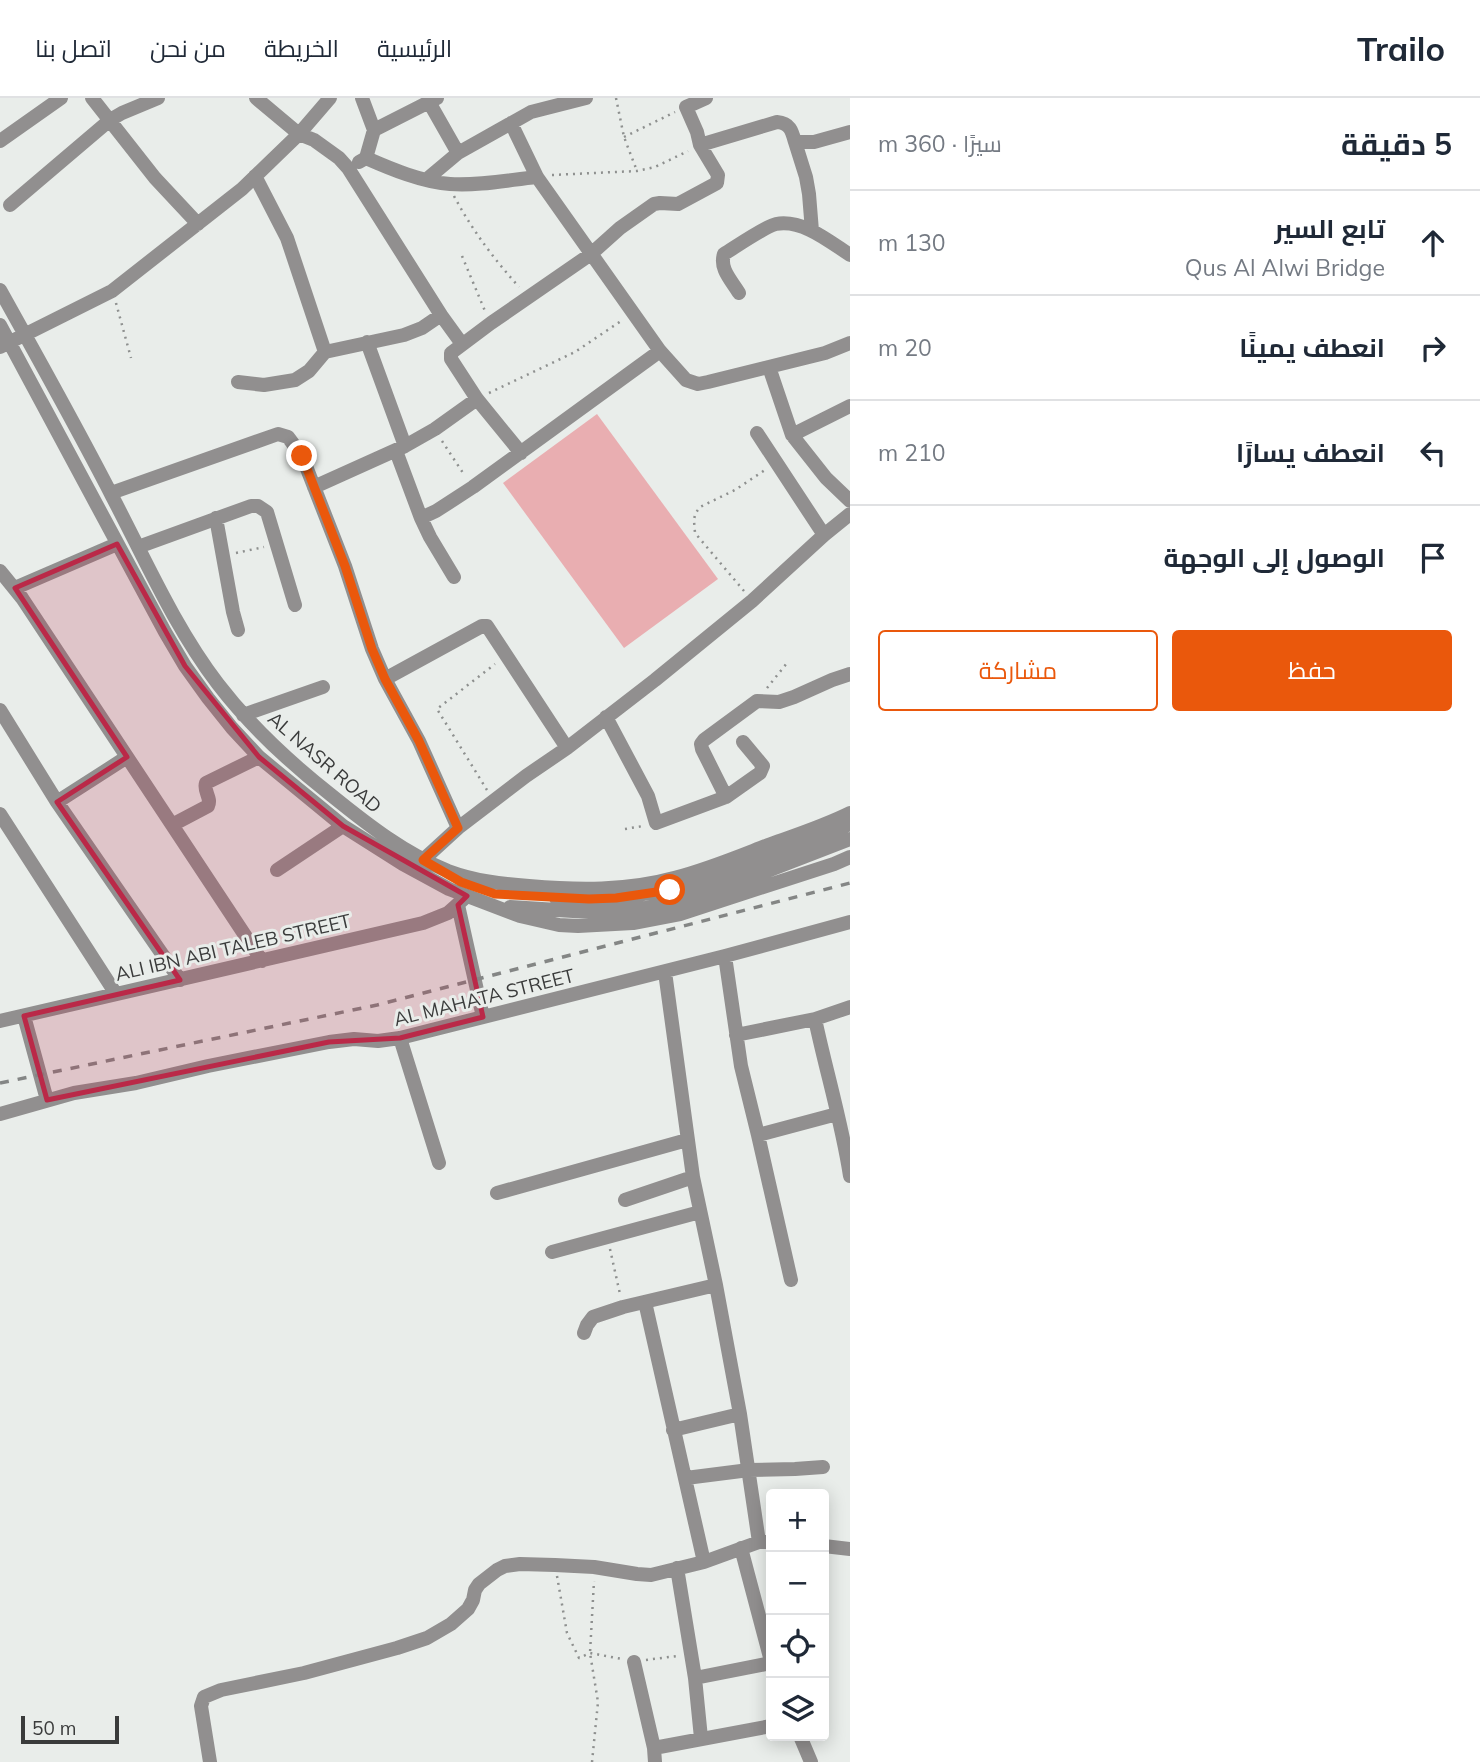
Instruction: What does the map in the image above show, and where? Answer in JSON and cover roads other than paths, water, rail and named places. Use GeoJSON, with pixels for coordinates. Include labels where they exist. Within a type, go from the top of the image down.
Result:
{"type":"FeatureCollection","features":[{"type":"Feature","properties":{"kind":"street"},"geometry":{"type":"LineString","coordinates":[[0,141],[61,98]]}},
{"type":"Feature","properties":{"kind":"street"},"geometry":{"type":"LineString","coordinates":[[92,98],[155,178],[198,224]]}},
{"type":"Feature","properties":{"kind":"street"},"geometry":{"type":"LineString","coordinates":[[10,205],[110,120],[158,98]]}},
{"type":"Feature","properties":{"kind":"street"},"geometry":{"type":"LineString","coordinates":[[257,98],[299,134],[314,140],[348,168],[462,344]]}},
{"type":"Feature","properties":{"kind":"street"},"geometry":{"type":"LineString","coordinates":[[5,344],[113,290],[242,189],[299,134],[330,98]]}},
{"type":"Feature","properties":{"kind":"street"},"geometry":{"type":"LineString","coordinates":[[348,168],[366,158],[374,130],[362,98]]}},
{"type":"Feature","properties":{"kind":"street"},"geometry":{"type":"LineString","coordinates":[[427,179],[458,153],[531,112],[586,98]]}},
{"type":"Feature","properties":{"kind":"street"},"geometry":{"type":"LineString","coordinates":[[521,453],[477,399],[450,357],[453,351],[591,254],[654,204],[678,204],[717,183],[718,175],[700,145],[686,107],[704,98]]}},
{"type":"Feature","properties":{"kind":"street"},"geometry":{"type":"LineString","coordinates":[[374,130],[433,100],[458,153]]}},
{"type":"Feature","properties":{"kind":"street"},"geometry":{"type":"LineString","coordinates":[[700,145],[777,122],[784,123],[790,128],[810,194],[812,231]]}},
{"type":"Feature","properties":{"kind":"street"},"geometry":{"type":"LineString","coordinates":[[511,123],[537,177],[660,351],[686,380],[698,384],[825,353],[850,343]]}},
{"type":"Feature","properties":{"kind":"street"},"geometry":{"type":"LineString","coordinates":[[795,142],[814,142],[850,132]]}},
{"type":"Feature","properties":{"kind":"street"},"geometry":{"type":"LineString","coordinates":[[366,158],[410,175],[447,184],[483,184],[537,177]]}},
{"type":"Feature","properties":{"kind":"street"},"geometry":{"type":"LineString","coordinates":[[255,176],[286,238],[325,352]]}},
{"type":"Feature","properties":{"kind":"street"},"geometry":{"type":"LineString","coordinates":[[739,293],[722,265],[724,254],[775,224],[794,225],[812,231],[850,256]]}},
{"type":"Feature","properties":{"kind":"street","name":"AL NASR ROAD"},"geometry":{"type":"LineString","coordinates":[[0,290],[138,547],[195,650],[218,684],[272,745],[372,828],[400,847],[450,872],[493,884],[563,889],[634,886],[698,872],[850,813]]}},
{"type":"Feature","properties":{"kind":"street"},"geometry":{"type":"LineString","coordinates":[[238,382],[264,385],[295,380],[309,371],[325,352],[410,333],[441,315]]}},
{"type":"Feature","properties":{"kind":"street","name":"AL NASR ROAD"},"geometry":{"type":"LineString","coordinates":[[0,325],[5,344],[165,632],[208,698],[259,757],[343,826],[402,864],[449,889],[463,900],[559,925],[578,926],[633,923],[704,908],[850,857]]}},
{"type":"Feature","properties":{"kind":"street"},"geometry":{"type":"LineString","coordinates":[[367,342],[421,518],[454,577]]}},
{"type":"Feature","properties":{"kind":"street"},"geometry":{"type":"LineString","coordinates":[[421,518],[436,511],[521,453],[660,351]]}},
{"type":"Feature","properties":{"kind":"street"},"geometry":{"type":"LineString","coordinates":[[769,367],[792,435],[826,478],[850,501]]}},
{"type":"Feature","properties":{"kind":"street"},"geometry":{"type":"LineString","coordinates":[[314,487],[401,449],[477,399]]}},
{"type":"Feature","properties":{"kind":"street"},"geometry":{"type":"LineString","coordinates":[[792,435],[850,406]]}},
{"type":"Feature","properties":{"kind":"street"},"geometry":{"type":"LineString","coordinates":[[757,433],[824,535]]}},
{"type":"Feature","properties":{"kind":"street"},"geometry":{"type":"LineString","coordinates":[[111,493],[278,434],[288,437],[302,456],[385,679],[419,741],[458,828]]}},
{"type":"Feature","properties":{"kind":"street"},"geometry":{"type":"LineString","coordinates":[[138,547],[251,506],[258,506],[267,512],[295,605]]}},
{"type":"Feature","properties":{"kind":"street"},"geometry":{"type":"LineString","coordinates":[[850,514],[752,601],[655,680],[458,828],[423,860],[461,882],[495,894],[618,911],[674,902],[728,886],[850,839]]}},
{"type":"Feature","properties":{"kind":"street"},"geometry":{"type":"LineString","coordinates":[[216,518],[239,631]]}},
{"type":"Feature","properties":{"kind":"street"},"geometry":{"type":"LineString","coordinates":[[15,588],[117,544]]}},
{"type":"Feature","properties":{"kind":"street"},"geometry":{"type":"LineString","coordinates":[[0,571],[15,588],[262,961]]}},
{"type":"Feature","properties":{"kind":"street"},"geometry":{"type":"LineString","coordinates":[[385,679],[485,625],[488,626],[567,748]]}},
{"type":"Feature","properties":{"kind":"street"},"geometry":{"type":"LineString","coordinates":[[726,797],[701,744],[704,740],[757,701],[779,702],[850,674]]}},
{"type":"Feature","properties":{"kind":"street"},"geometry":{"type":"LineString","coordinates":[[243,715],[323,687]]}},
{"type":"Feature","properties":{"kind":"street"},"geometry":{"type":"LineString","coordinates":[[0,710],[57,802],[180,979]]}},
{"type":"Feature","properties":{"kind":"street"},"geometry":{"type":"LineString","coordinates":[[606,717],[648,796],[656,823],[726,797],[760,773],[763,766],[743,742]]}},
{"type":"Feature","properties":{"kind":"street"},"geometry":{"type":"LineString","coordinates":[[57,802],[127,757]]}},
{"type":"Feature","properties":{"kind":"street"},"geometry":{"type":"LineString","coordinates":[[172,825],[208,806],[210,801],[204,788],[208,781],[259,757]]}},
{"type":"Feature","properties":{"kind":"street"},"geometry":{"type":"LineString","coordinates":[[0,814],[116,994]]}},
{"type":"Feature","properties":{"kind":"street"},"geometry":{"type":"LineString","coordinates":[[494,906],[561,904],[670,890],[723,874],[850,824]]}},
{"type":"Feature","properties":{"kind":"street"},"geometry":{"type":"LineString","coordinates":[[277,870],[343,826]]}},
{"type":"Feature","properties":{"kind":"street"},"geometry":{"type":"LineString","coordinates":[[463,900],[483,1017]]}},
{"type":"Feature","properties":{"kind":"street","name":"ALI IBN ABI TALEB STREET"},"geometry":{"type":"LineString","coordinates":[[0,1021],[422,923],[448,913],[463,900]]}},
{"type":"Feature","properties":{"kind":"street","name":"AL MAHATA STREET"},"geometry":{"type":"LineString","coordinates":[[0,1114],[47,1100],[329,1042],[400,1038],[725,957],[850,922]]}},
{"type":"Feature","properties":{"kind":"street"},"geometry":{"type":"LineString","coordinates":[[725,957],[741,1066],[791,1280]]}},
{"type":"Feature","properties":{"kind":"street"},"geometry":{"type":"LineString","coordinates":[[211,1762],[201,1706],[204,1697],[221,1690],[304,1673],[427,1638],[451,1624],[468,1609],[479,1584],[505,1566],[520,1564],[594,1567],[651,1575],[704,1562],[765,1542],[693,1177],[665,972]]}},
{"type":"Feature","properties":{"kind":"street"},"geometry":{"type":"LineString","coordinates":[[736,1035],[815,1018],[850,1007]]}},
{"type":"Feature","properties":{"kind":"street"},"geometry":{"type":"LineString","coordinates":[[24,1016],[47,1100]]}},
{"type":"Feature","properties":{"kind":"street"},"geometry":{"type":"LineString","coordinates":[[815,1018],[837,1114],[848,1143],[850,1176]]}},
{"type":"Feature","properties":{"kind":"street"},"geometry":{"type":"LineString","coordinates":[[400,1038],[439,1163]]}},
{"type":"Feature","properties":{"kind":"street"},"geometry":{"type":"LineString","coordinates":[[758,1135],[837,1114]]}},
{"type":"Feature","properties":{"kind":"street"},"geometry":{"type":"LineString","coordinates":[[497,1193],[687,1140]]}},
{"type":"Feature","properties":{"kind":"street"},"geometry":{"type":"LineString","coordinates":[[625,1200],[693,1177]]}},
{"type":"Feature","properties":{"kind":"street"},"geometry":{"type":"LineString","coordinates":[[552,1252],[700,1212]]}},
{"type":"Feature","properties":{"kind":"street"},"geometry":{"type":"LineString","coordinates":[[584,1333],[593,1317],[623,1307],[716,1285]]}},
{"type":"Feature","properties":{"kind":"street"},"geometry":{"type":"LineString","coordinates":[[645,1302],[704,1562]]}},
{"type":"Feature","properties":{"kind":"street"},"geometry":{"type":"LineString","coordinates":[[673,1430],[740,1414]]}},
{"type":"Feature","properties":{"kind":"street"},"geometry":{"type":"LineString","coordinates":[[686,1478],[749,1470],[822,1467]]}},
{"type":"Feature","properties":{"kind":"street"},"geometry":{"type":"LineString","coordinates":[[829,1547],[850,1549]]}},
{"type":"Feature","properties":{"kind":"street"},"geometry":{"type":"LineString","coordinates":[[741,1548],[766,1643]]}},
{"type":"Feature","properties":{"kind":"street"},"geometry":{"type":"LineString","coordinates":[[677,1568],[695,1678],[701,1738]]}},
{"type":"Feature","properties":{"kind":"street"},"geometry":{"type":"LineString","coordinates":[[634,1662],[654,1755],[701,1738],[766,1727]]}},
{"type":"Feature","properties":{"kind":"street"},"geometry":{"type":"LineString","coordinates":[[695,1678],[766,1663]]}},
{"type":"Feature","properties":{"kind":"street"},"geometry":{"type":"LineString","coordinates":[[802,1741],[811,1762]]}},
{"type":"Feature","properties":{"kind":"railway"},"geometry":{"type":"LineString","coordinates":[[0,1083],[377,1005],[850,883]]}}]}
